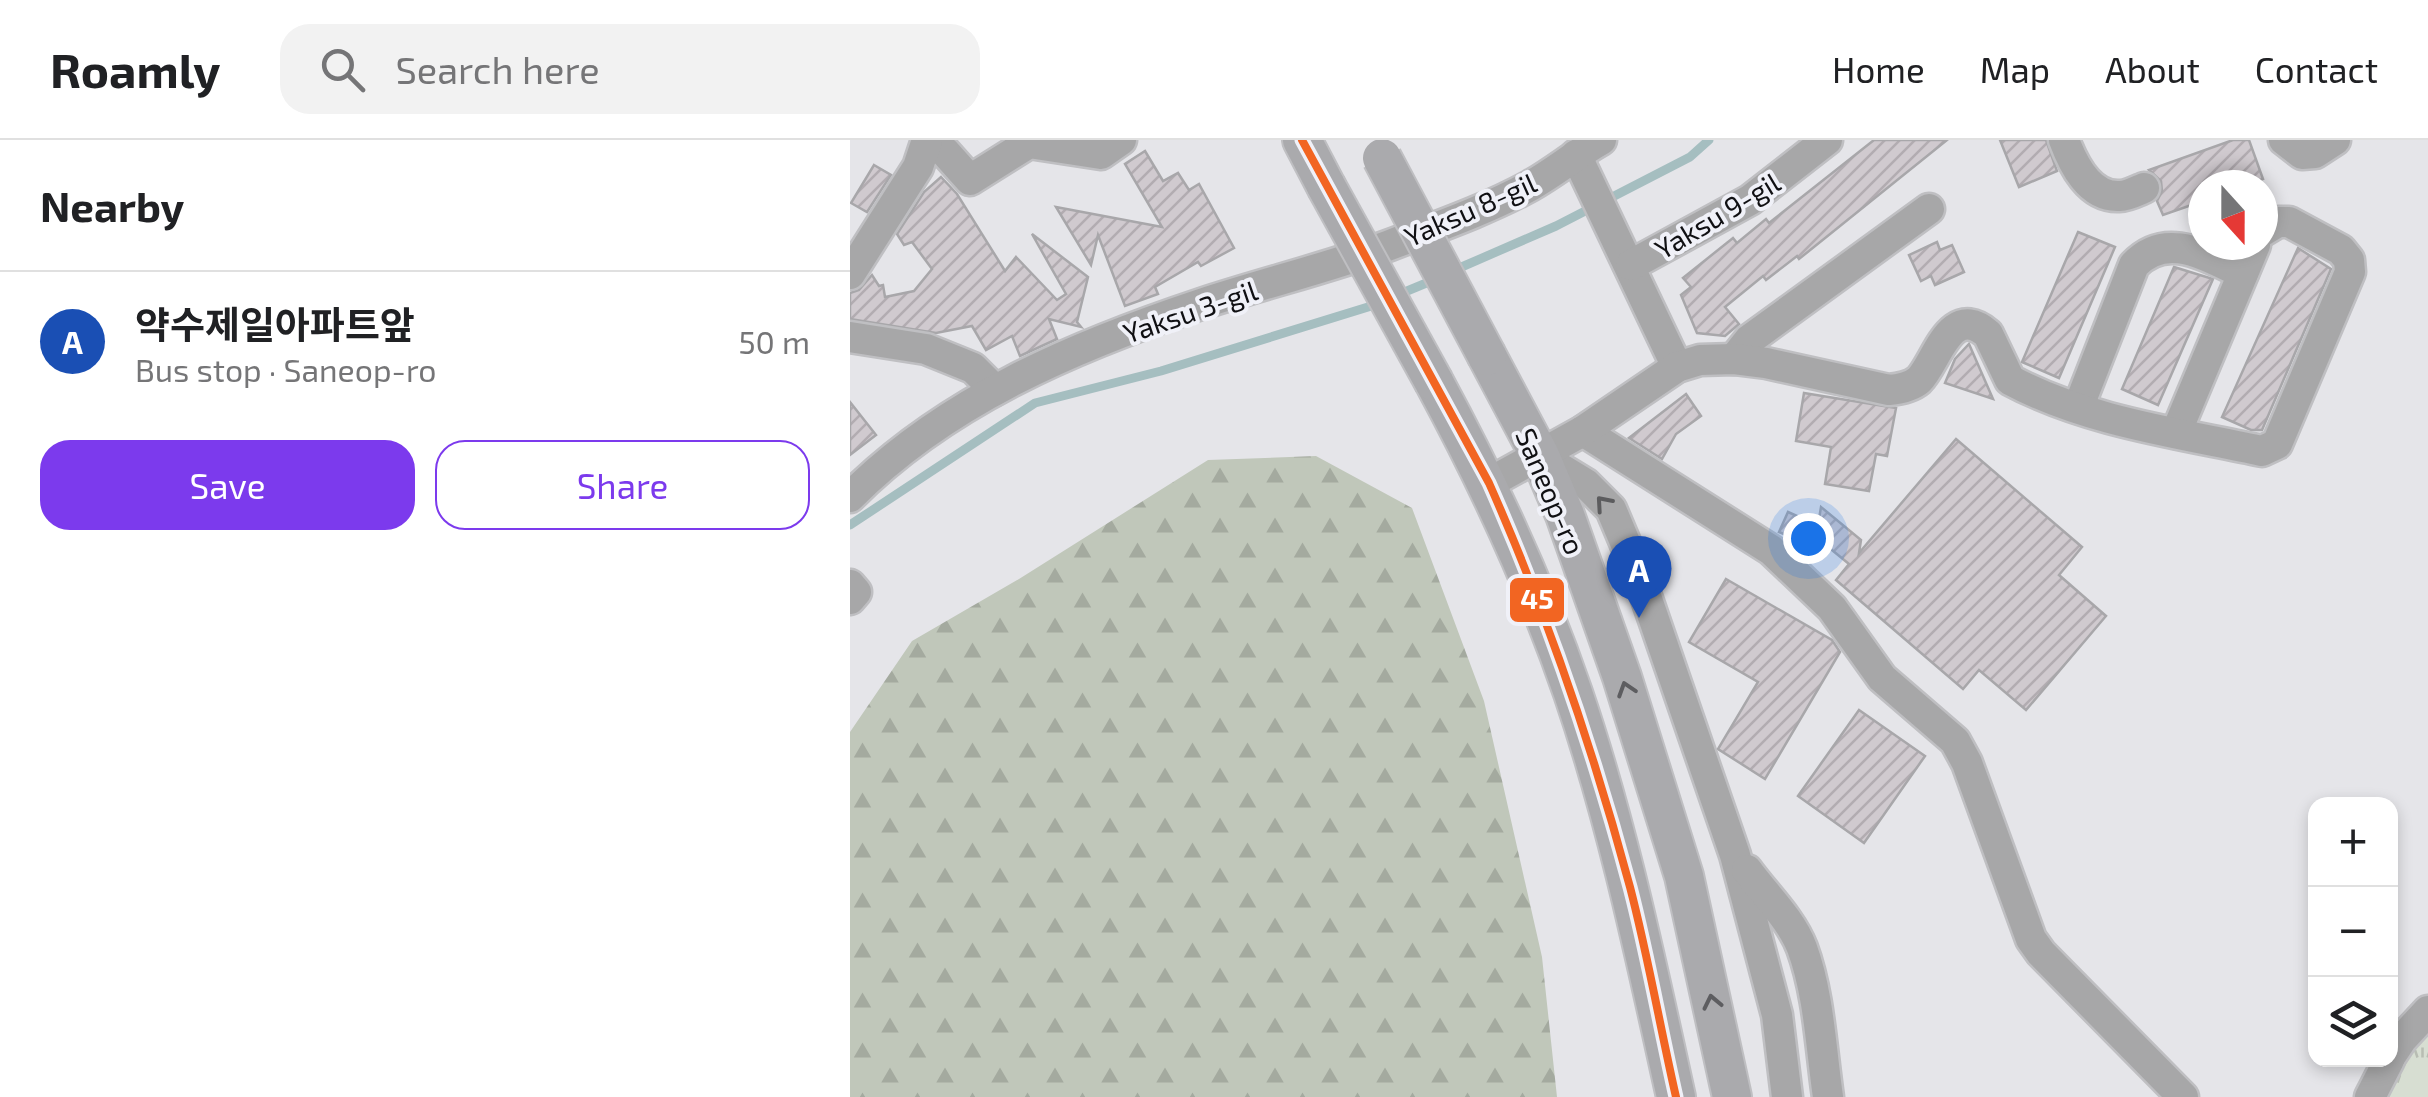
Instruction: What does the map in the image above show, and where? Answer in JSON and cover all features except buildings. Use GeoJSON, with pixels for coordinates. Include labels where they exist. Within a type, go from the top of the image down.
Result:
{"type":"FeatureCollection","features":[{"type":"Feature","properties":{"kind":"main road","name":"Saneop-ro"},"geometry":{"type":"LineString","coordinates":[[1302,140],[1488,483],[1573,693],[1630,889],[1676,1097]]}},
{"type":"Feature","properties":{"kind":"main road","name":"Saneop-ro"},"geometry":{"type":"LineString","coordinates":[[1377,149],[1540,456],[1565,515],[1622,676],[1684,876],[1732,1097]]}},
{"type":"Feature","properties":{"kind":"street"},"geometry":{"type":"LineString","coordinates":[[850,274],[918,167],[927,141],[944,152],[970,180],[1029,143],[1101,154],[1121,140]]}},
{"type":"Feature","properties":{"kind":"street","name":"Yaksu 9-gil"},"geometry":{"type":"LineString","coordinates":[[1677,367],[1625,252],[1750,200],[1827,140]]}},
{"type":"Feature","properties":{"kind":"street"},"geometry":{"type":"LineString","coordinates":[[2064,140],[2082,178],[2100,192],[2120,196],[2144,188]]}},
{"type":"Feature","properties":{"kind":"street"},"geometry":{"type":"LineString","coordinates":[[2284,140],[2302,154],[2315,153],[2335,140]]}},
{"type":"Feature","properties":{"kind":"street"},"geometry":{"type":"LineString","coordinates":[[1587,156],[1625,252]]}},
{"type":"Feature","properties":{"kind":"street","name":"Yaksu 8-gil"},"geometry":{"type":"LineString","coordinates":[[1389,245],[1532,185],[1587,156]]}},
{"type":"Feature","properties":{"kind":"street"},"geometry":{"type":"LineString","coordinates":[[1734,359],[1750,340],[1928,209]]}},
{"type":"Feature","properties":{"kind":"street"},"geometry":{"type":"LineString","coordinates":[[1488,483],[1583,432],[1677,367],[1700,360],[1734,359],[1889,390],[1914,384],[1923,376],[1946,335],[1956,329],[1976,327],[1988,334],[2010,380],[2078,408],[2262,451],[2278,444],[2350,272],[2349,260],[2341,250],[2289,222],[2278,222]]}},
{"type":"Feature","properties":{"kind":"street","name":"Yaksu 3-gil"},"geometry":{"type":"LineString","coordinates":[[850,497],[931,428],[995,390],[1200,304],[1389,245]]}},
{"type":"Feature","properties":{"kind":"street"},"geometry":{"type":"LineString","coordinates":[[2078,408],[2134,265],[2144,255],[2170,246],[2188,248]]}},
{"type":"Feature","properties":{"kind":"street"},"geometry":{"type":"LineString","coordinates":[[2176,433],[2249,260]]}},
{"type":"Feature","properties":{"kind":"street"},"geometry":{"type":"LineString","coordinates":[[850,338],[926,349],[973,368],[995,390]]}},
{"type":"Feature","properties":{"kind":"street"},"geometry":{"type":"LineString","coordinates":[[1583,432],[1744,530],[1813,588],[1882,678],[1955,741],[1967,763],[2023,923],[2041,953],[2182,1097]]}},
{"type":"Feature","properties":{"kind":"street"},"geometry":{"type":"LineString","coordinates":[[1540,456],[1586,484],[1611,509],[1666,649],[1735,855],[1777,1014],[1786,1097]]}},
{"type":"Feature","properties":{"kind":"street"},"geometry":{"type":"LineString","coordinates":[[1735,855],[1790,926],[1802,948],[1828,1097]]}},
{"type":"Feature","properties":{"kind":"street"},"geometry":{"type":"LineString","coordinates":[[2398,1045],[2428,1011]]}},
{"type":"Feature","properties":{"kind":"street"},"geometry":{"type":"LineString","coordinates":[[2370,1097],[2385,1067]]}},
{"type":"Feature","properties":{"kind":"green space"},"geometry":{"type":"Polygon","coordinates":[[[1316,456],[1412,508],[1484,701],[1542,957],[1557,1097],[850,1097],[850,732],[912,641],[1208,460],[1316,456]]]}},
{"type":"Feature","properties":{"kind":"green space"},"geometry":{"type":"Polygon","coordinates":[[[2428,1029],[2428,1097],[2385,1097],[2407,1055],[2428,1029]]]}},
{"type":"Feature","properties":{"kind":"waterway"},"geometry":{"type":"LineString","coordinates":[[1450,272],[1556,226],[1690,157],[1709,140]]}},
{"type":"Feature","properties":{"kind":"waterway"},"geometry":{"type":"LineString","coordinates":[[1395,296],[1436,279]]}},
{"type":"Feature","properties":{"kind":"waterway"},"geometry":{"type":"LineString","coordinates":[[850,525],[1035,403],[1161,371],[1381,303]]}},
{"type":"Feature","properties":{"kind":"transit line","name":"45"},"geometry":{"type":"LineString","coordinates":[[1302,140],[1489,483],[1530,582],[1616,835],[1643,939],[1676,1097]]}},
{"type":"Feature","properties":{"kind":"place","name":"약수제일아파트앞"},"geometry":{"type":"Point","coordinates":[1639,618]}}]}
